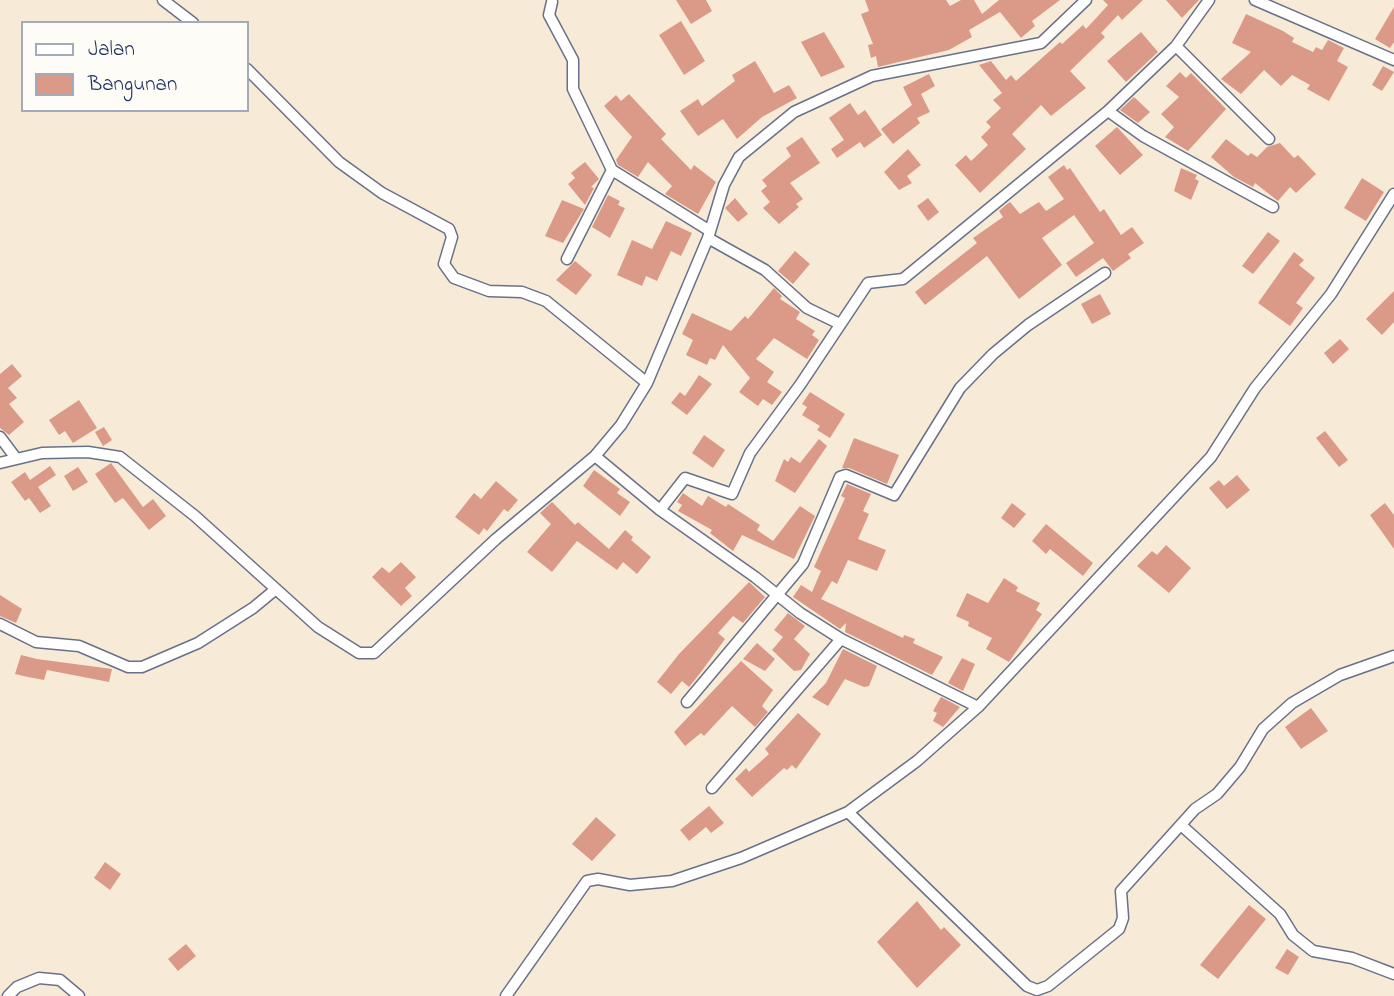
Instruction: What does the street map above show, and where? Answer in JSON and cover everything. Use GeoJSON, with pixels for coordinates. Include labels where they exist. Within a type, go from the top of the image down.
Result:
{"type":"FeatureCollection","features":[{"type":"Feature","properties":{"kind":"street"},"geometry":{"type":"LineString","coordinates":[[163,0],[190,21]]}},
{"type":"Feature","properties":{"kind":"street"},"geometry":{"type":"LineString","coordinates":[[0,463],[15,457],[88,452],[120,457],[195,516],[288,603],[340,644],[359,653],[374,653],[496,539],[547,500],[595,456],[621,425],[647,383],[709,235],[724,185],[735,163],[794,112],[872,76],[1041,43],[1086,0]]}},
{"type":"Feature","properties":{"kind":"street"},"geometry":{"type":"LineString","coordinates":[[660,510],[685,478],[732,494],[750,453],[868,282],[903,279],[1108,111],[1176,46],[1209,0]]}},
{"type":"Feature","properties":{"kind":"street"},"geometry":{"type":"LineString","coordinates":[[1257,0],[1394,60]]}},
{"type":"Feature","properties":{"kind":"street"},"geometry":{"type":"LineString","coordinates":[[552,2],[549,15],[573,60],[573,89],[612,170],[765,270],[807,308],[840,324]]}},
{"type":"Feature","properties":{"kind":"street"},"geometry":{"type":"LineString","coordinates":[[1176,46],[1269,139]]}},
{"type":"Feature","properties":{"kind":"street"},"geometry":{"type":"LineString","coordinates":[[248,70],[339,162],[382,193],[449,229],[452,237],[444,264],[454,278],[489,291],[522,292],[546,301],[647,383]]}},
{"type":"Feature","properties":{"kind":"street"},"geometry":{"type":"LineString","coordinates":[[1108,111],[1143,136],[1273,207]]}},
{"type":"Feature","properties":{"kind":"street"},"geometry":{"type":"LineString","coordinates":[[567,259],[612,170]]}},
{"type":"Feature","properties":{"kind":"street"},"geometry":{"type":"LineString","coordinates":[[506,996],[587,881],[598,879],[629,885],[672,881],[741,858],[848,812],[918,761],[978,707],[1211,457],[1255,388],[1331,294],[1394,194]]}},
{"type":"Feature","properties":{"kind":"street"},"geometry":{"type":"LineString","coordinates":[[687,702],[803,564],[840,477],[846,475],[894,495],[968,380],[1028,325],[1105,273]]}},
{"type":"Feature","properties":{"kind":"street"},"geometry":{"type":"LineString","coordinates":[[0,437],[15,457]]}},
{"type":"Feature","properties":{"kind":"street"},"geometry":{"type":"LineString","coordinates":[[595,456],[660,510],[841,639],[978,707]]}},
{"type":"Feature","properties":{"kind":"street"},"geometry":{"type":"LineString","coordinates":[[0,624],[36,642],[79,646],[128,667],[142,667],[198,643],[253,608],[276,589]]}},
{"type":"Feature","properties":{"kind":"street"},"geometry":{"type":"LineString","coordinates":[[712,788],[841,639]]}},
{"type":"Feature","properties":{"kind":"street"},"geometry":{"type":"LineString","coordinates":[[848,812],[1027,986],[1037,990],[1048,986],[1119,929],[1123,918],[1121,891],[1181,825],[1217,794],[1240,768],[1263,729],[1292,703],[1340,675],[1394,656]]}},
{"type":"Feature","properties":{"kind":"street"},"geometry":{"type":"LineString","coordinates":[[1181,825],[1280,914],[1293,934],[1313,951],[1345,956],[1394,974]]}},
{"type":"Feature","properties":{"kind":"street"},"geometry":{"type":"LineString","coordinates":[[8,996],[17,987],[39,978],[60,980],[79,996]]}},
{"type":"Feature","properties":{"kind":"building"},"geometry":{"type":"Polygon","coordinates":[[[676,0],[706,0],[712,11],[691,24],[676,0]]]}},
{"type":"Feature","properties":{"kind":"building"},"geometry":{"type":"Polygon","coordinates":[[[865,0],[946,0],[950,6],[961,0],[974,0],[982,14],[999,0],[1060,0],[1032,21],[1035,26],[1021,38],[1000,12],[969,30],[972,37],[949,50],[878,67],[876,56],[871,58],[868,45],[873,44],[861,14],[869,11],[865,0]]]}},
{"type":"Feature","properties":{"kind":"building"},"geometry":{"type":"Polygon","coordinates":[[[1103,0],[1143,0],[1122,20],[1118,15],[1101,33],[1105,37],[1070,71],[1086,88],[1051,116],[1041,105],[1012,134],[1026,149],[980,193],[955,165],[966,155],[971,161],[988,145],[981,137],[991,127],[986,122],[1001,108],[993,100],[1002,93],[979,65],[991,61],[1006,80],[1011,75],[1016,81],[1060,42],[1062,44],[1083,25],[1086,29],[1108,5],[1103,0]]]}},
{"type":"Feature","properties":{"kind":"building"},"geometry":{"type":"Polygon","coordinates":[[[1166,0],[1199,0],[1182,18],[1166,0]]]}},
{"type":"Feature","properties":{"kind":"building"},"geometry":{"type":"Polygon","coordinates":[[[1394,7],[1394,42],[1390,48],[1375,39],[1394,7]]]}},
{"type":"Feature","properties":{"kind":"building"},"geometry":{"type":"Polygon","coordinates":[[[1246,14],[1283,31],[1294,38],[1292,42],[1313,52],[1316,47],[1322,50],[1328,40],[1344,48],[1337,61],[1348,67],[1329,101],[1307,89],[1310,85],[1292,75],[1281,86],[1264,70],[1241,94],[1221,79],[1251,52],[1232,43],[1246,14]]]}},
{"type":"Feature","properties":{"kind":"building"},"geometry":{"type":"Polygon","coordinates":[[[681,21],[705,61],[684,75],[659,35],[681,21]]]}},
{"type":"Feature","properties":{"kind":"building"},"geometry":{"type":"Polygon","coordinates":[[[824,32],[845,67],[821,77],[801,42],[824,32]]]}},
{"type":"Feature","properties":{"kind":"building"},"geometry":{"type":"Polygon","coordinates":[[[1141,32],[1158,52],[1126,82],[1107,61],[1141,32]]]}},
{"type":"Feature","properties":{"kind":"building"},"geometry":{"type":"Polygon","coordinates":[[[755,61],[774,93],[789,85],[797,98],[762,117],[737,139],[723,119],[698,136],[680,111],[698,99],[702,106],[735,81],[732,75],[755,61]]]}},
{"type":"Feature","properties":{"kind":"building"},"geometry":{"type":"Polygon","coordinates":[[[1383,66],[1394,72],[1382,91],[1372,85],[1383,66]]]}},
{"type":"Feature","properties":{"kind":"building"},"geometry":{"type":"Polygon","coordinates":[[[1180,72],[1186,78],[1191,73],[1226,109],[1188,151],[1165,137],[1174,127],[1161,114],[1179,97],[1166,86],[1180,72]]]}},
{"type":"Feature","properties":{"kind":"building"},"geometry":{"type":"Polygon","coordinates":[[[929,74],[935,86],[921,94],[930,112],[917,118],[920,123],[893,144],[881,129],[912,105],[903,87],[929,74]]]}},
{"type":"Feature","properties":{"kind":"building"},"geometry":{"type":"Polygon","coordinates":[[[629,94],[666,134],[661,139],[691,170],[694,165],[716,182],[698,214],[665,194],[672,186],[648,162],[638,177],[618,165],[616,160],[632,137],[604,106],[616,95],[621,101],[629,94]]]}},
{"type":"Feature","properties":{"kind":"building"},"geometry":{"type":"Polygon","coordinates":[[[1134,97],[1150,112],[1138,123],[1120,110],[1134,97]]]}},
{"type":"Feature","properties":{"kind":"building"},"geometry":{"type":"Polygon","coordinates":[[[850,103],[858,115],[865,110],[882,135],[864,148],[860,142],[837,158],[831,149],[844,140],[829,118],[850,103]]]}},
{"type":"Feature","properties":{"kind":"building"},"geometry":{"type":"Polygon","coordinates":[[[1117,127],[1143,155],[1120,175],[1095,146],[1117,127]]]}},
{"type":"Feature","properties":{"kind":"building"},"geometry":{"type":"Polygon","coordinates":[[[802,137],[820,163],[790,183],[803,199],[796,204],[799,207],[779,224],[763,208],[770,202],[761,191],[767,186],[762,180],[791,156],[786,148],[802,137]]]}},
{"type":"Feature","properties":{"kind":"building"},"geometry":{"type":"Polygon","coordinates":[[[1226,139],[1248,156],[1251,153],[1257,157],[1267,147],[1280,143],[1294,158],[1298,155],[1316,174],[1296,193],[1290,187],[1278,201],[1255,183],[1253,187],[1234,177],[1211,157],[1226,139]]]}},
{"type":"Feature","properties":{"kind":"building"},"geometry":{"type":"Polygon","coordinates":[[[908,149],[921,165],[907,176],[912,183],[899,190],[884,172],[908,149]]]}},
{"type":"Feature","properties":{"kind":"building"},"geometry":{"type":"Polygon","coordinates":[[[585,162],[599,179],[591,187],[594,188],[585,205],[568,184],[575,178],[571,173],[585,162]]]}},
{"type":"Feature","properties":{"kind":"building"},"geometry":{"type":"Polygon","coordinates":[[[1064,165],[1067,170],[1070,168],[1100,212],[1104,209],[1121,235],[1132,227],[1144,243],[1128,254],[1131,258],[1113,271],[1103,258],[1076,277],[1066,263],[1094,243],[1074,215],[1042,238],[1062,265],[1019,299],[987,256],[925,305],[915,292],[977,243],[973,238],[1003,217],[999,211],[1007,204],[1010,202],[1020,214],[1039,202],[1046,211],[1064,199],[1048,177],[1064,165]]]}},
{"type":"Feature","properties":{"kind":"building"},"geometry":{"type":"Polygon","coordinates":[[[1181,168],[1197,175],[1195,179],[1199,181],[1191,200],[1174,191],[1181,168]]]}},
{"type":"Feature","properties":{"kind":"building"},"geometry":{"type":"Polygon","coordinates":[[[1362,178],[1384,192],[1366,221],[1344,208],[1362,178]]]}},
{"type":"Feature","properties":{"kind":"building"},"geometry":{"type":"Polygon","coordinates":[[[608,195],[620,201],[618,205],[625,208],[610,238],[592,227],[608,195]]]}},
{"type":"Feature","properties":{"kind":"building"},"geometry":{"type":"Polygon","coordinates":[[[735,198],[748,214],[738,222],[725,208],[735,198]]]}},
{"type":"Feature","properties":{"kind":"building"},"geometry":{"type":"Polygon","coordinates":[[[928,198],[939,212],[928,221],[917,206],[928,198]]]}},
{"type":"Feature","properties":{"kind":"building"},"geometry":{"type":"Polygon","coordinates":[[[562,200],[584,209],[563,243],[545,236],[562,200]]]}},
{"type":"Feature","properties":{"kind":"building"},"geometry":{"type":"Polygon","coordinates":[[[666,221],[692,233],[681,256],[671,251],[657,281],[646,276],[642,286],[617,275],[632,240],[652,249],[666,221]]]}},
{"type":"Feature","properties":{"kind":"building"},"geometry":{"type":"Polygon","coordinates":[[[1268,232],[1280,241],[1253,274],[1242,266],[1268,232]]]}},
{"type":"Feature","properties":{"kind":"building"},"geometry":{"type":"Polygon","coordinates":[[[795,251],[810,264],[793,284],[778,271],[795,251]]]}},
{"type":"Feature","properties":{"kind":"building"},"geometry":{"type":"Polygon","coordinates":[[[1294,252],[1304,260],[1299,265],[1315,278],[1296,303],[1303,308],[1290,326],[1258,303],[1294,252]]]}},
{"type":"Feature","properties":{"kind":"building"},"geometry":{"type":"Polygon","coordinates":[[[575,261],[592,275],[576,295],[556,280],[575,261]]]}},
{"type":"Feature","properties":{"kind":"building"},"geometry":{"type":"Polygon","coordinates":[[[774,288],[782,296],[780,299],[800,312],[796,319],[815,331],[812,335],[819,340],[807,359],[774,338],[756,359],[774,372],[767,382],[782,392],[772,405],[763,399],[758,406],[739,392],[750,378],[723,345],[715,360],[710,358],[707,365],[686,355],[693,340],[682,334],[692,313],[731,331],[745,316],[748,319],[774,288]]]}},
{"type":"Feature","properties":{"kind":"building"},"geometry":{"type":"Polygon","coordinates":[[[1394,291],[1394,322],[1382,335],[1366,319],[1394,291]]]}},
{"type":"Feature","properties":{"kind":"building"},"geometry":{"type":"Polygon","coordinates":[[[1100,294],[1111,314],[1092,324],[1081,304],[1100,294]]]}},
{"type":"Feature","properties":{"kind":"building"},"geometry":{"type":"Polygon","coordinates":[[[1340,339],[1349,349],[1333,364],[1324,353],[1340,339]]]}},
{"type":"Feature","properties":{"kind":"building"},"geometry":{"type":"Polygon","coordinates":[[[12,364],[22,376],[8,388],[17,398],[9,404],[24,422],[9,435],[0,428],[0,374],[12,364]]]}},
{"type":"Feature","properties":{"kind":"building"},"geometry":{"type":"Polygon","coordinates":[[[699,375],[712,384],[687,415],[671,403],[680,392],[685,396],[699,375]]]}},
{"type":"Feature","properties":{"kind":"building"},"geometry":{"type":"Polygon","coordinates":[[[810,392],[845,414],[830,438],[817,430],[820,426],[802,415],[807,407],[802,404],[810,392]]]}},
{"type":"Feature","properties":{"kind":"building"},"geometry":{"type":"Polygon","coordinates":[[[79,400],[97,428],[73,443],[65,431],[59,435],[49,420],[79,400]]]}},
{"type":"Feature","properties":{"kind":"building"},"geometry":{"type":"Polygon","coordinates":[[[104,427],[112,440],[103,446],[95,432],[104,427]]]}},
{"type":"Feature","properties":{"kind":"building"},"geometry":{"type":"Polygon","coordinates":[[[1325,431],[1348,460],[1339,467],[1316,438],[1325,431]]]}},
{"type":"Feature","properties":{"kind":"building"},"geometry":{"type":"Polygon","coordinates":[[[704,435],[725,450],[713,468],[692,453],[704,435]]]}},
{"type":"Feature","properties":{"kind":"building"},"geometry":{"type":"Polygon","coordinates":[[[854,438],[899,455],[887,484],[849,468],[842,468],[854,438]]]}},
{"type":"Feature","properties":{"kind":"building"},"geometry":{"type":"Polygon","coordinates":[[[819,439],[827,446],[795,493],[775,481],[784,459],[788,462],[791,457],[800,463],[819,439]]]}},
{"type":"Feature","properties":{"kind":"building"},"geometry":{"type":"Polygon","coordinates":[[[111,463],[143,507],[153,499],[166,516],[149,530],[123,498],[115,503],[95,474],[111,463]]]}},
{"type":"Feature","properties":{"kind":"building"},"geometry":{"type":"Polygon","coordinates":[[[50,466],[56,475],[38,487],[51,506],[40,513],[29,498],[25,501],[11,482],[25,472],[30,480],[50,466]]]}},
{"type":"Feature","properties":{"kind":"building"},"geometry":{"type":"Polygon","coordinates":[[[78,467],[88,482],[73,491],[64,476],[78,467]]]}},
{"type":"Feature","properties":{"kind":"building"},"geometry":{"type":"Polygon","coordinates":[[[594,470],[620,489],[617,493],[630,502],[620,516],[583,486],[594,470]]]}},
{"type":"Feature","properties":{"kind":"building"},"geometry":{"type":"Polygon","coordinates":[[[1237,475],[1250,490],[1227,509],[1209,488],[1219,480],[1224,486],[1237,475]]]}},
{"type":"Feature","properties":{"kind":"building"},"geometry":{"type":"Polygon","coordinates":[[[496,481],[518,500],[508,512],[504,509],[487,531],[484,528],[479,535],[455,517],[474,493],[481,499],[496,481]]]}},
{"type":"Feature","properties":{"kind":"building"},"geometry":{"type":"Polygon","coordinates":[[[847,484],[871,494],[863,511],[869,514],[858,539],[886,550],[877,571],[848,560],[837,584],[832,581],[821,599],[903,638],[904,635],[915,639],[913,643],[943,657],[932,675],[845,632],[846,623],[840,629],[793,597],[801,585],[812,592],[821,571],[814,567],[845,498],[841,496],[847,484]]]}},
{"type":"Feature","properties":{"kind":"building"},"geometry":{"type":"Polygon","coordinates":[[[683,493],[702,506],[708,496],[726,507],[728,504],[760,525],[757,530],[773,541],[800,506],[815,516],[794,559],[742,535],[733,551],[710,533],[712,530],[678,511],[682,505],[677,502],[683,493]]]}},
{"type":"Feature","properties":{"kind":"building"},"geometry":{"type":"Polygon","coordinates":[[[552,502],[575,525],[578,522],[609,549],[625,530],[633,537],[631,540],[651,557],[637,574],[623,562],[617,570],[577,541],[552,572],[527,552],[551,524],[540,513],[552,502]]]}},
{"type":"Feature","properties":{"kind":"building"},"geometry":{"type":"Polygon","coordinates":[[[1012,503],[1026,514],[1014,528],[1001,518],[1012,503]]]}},
{"type":"Feature","properties":{"kind":"building"},"geometry":{"type":"Polygon","coordinates":[[[1385,503],[1394,515],[1394,549],[1370,515],[1385,503]]]}},
{"type":"Feature","properties":{"kind":"building"},"geometry":{"type":"Polygon","coordinates":[[[1046,524],[1093,563],[1083,576],[1050,549],[1046,554],[1032,541],[1046,524]]]}},
{"type":"Feature","properties":{"kind":"building"},"geometry":{"type":"Polygon","coordinates":[[[1166,545],[1191,568],[1169,593],[1137,566],[1152,551],[1157,555],[1166,545]]]}},
{"type":"Feature","properties":{"kind":"building"},"geometry":{"type":"Polygon","coordinates":[[[401,562],[416,577],[405,588],[412,596],[401,606],[372,577],[382,567],[389,573],[401,562]]]}},
{"type":"Feature","properties":{"kind":"building"},"geometry":{"type":"Polygon","coordinates":[[[1004,578],[1018,587],[1016,591],[1040,603],[1036,610],[1042,614],[1009,662],[986,649],[992,638],[968,626],[969,622],[956,616],[967,593],[988,603],[1004,578]]]}},
{"type":"Feature","properties":{"kind":"building"},"geometry":{"type":"Polygon","coordinates":[[[749,582],[765,597],[743,623],[733,616],[718,633],[725,639],[701,672],[689,687],[682,681],[671,694],[657,682],[679,654],[749,582]]]}},
{"type":"Feature","properties":{"kind":"building"},"geometry":{"type":"Polygon","coordinates":[[[0,595],[22,609],[16,623],[0,616],[0,595]]]}},
{"type":"Feature","properties":{"kind":"building"},"geometry":{"type":"Polygon","coordinates":[[[788,613],[805,626],[794,639],[810,654],[801,670],[794,671],[772,650],[783,637],[774,630],[788,613]]]}},
{"type":"Feature","properties":{"kind":"building"},"geometry":{"type":"Polygon","coordinates":[[[757,643],[775,659],[765,671],[743,659],[757,643]]]}},
{"type":"Feature","properties":{"kind":"building"},"geometry":{"type":"Polygon","coordinates":[[[843,649],[877,666],[869,686],[864,687],[845,679],[828,706],[812,697],[826,683],[843,649]]]}},
{"type":"Feature","properties":{"kind":"building"},"geometry":{"type":"Polygon","coordinates":[[[21,655],[112,669],[109,682],[47,670],[44,680],[15,674],[21,655]]]}},
{"type":"Feature","properties":{"kind":"building"},"geometry":{"type":"Polygon","coordinates":[[[962,658],[975,664],[963,691],[948,683],[962,658]]]}},
{"type":"Feature","properties":{"kind":"building"},"geometry":{"type":"Polygon","coordinates":[[[741,661],[773,690],[762,706],[768,712],[755,727],[732,706],[704,736],[701,733],[685,746],[674,732],[741,661]]]}},
{"type":"Feature","properties":{"kind":"building"},"geometry":{"type":"Polygon","coordinates":[[[941,697],[960,707],[943,727],[933,721],[937,713],[933,711],[941,697]]]}},
{"type":"Feature","properties":{"kind":"building"},"geometry":{"type":"Polygon","coordinates":[[[1311,708],[1328,731],[1301,749],[1285,727],[1311,708]]]}},
{"type":"Feature","properties":{"kind":"building"},"geometry":{"type":"Polygon","coordinates":[[[798,713],[821,734],[796,769],[792,765],[787,770],[784,768],[752,797],[735,779],[746,768],[749,772],[769,754],[765,749],[798,713]]]}},
{"type":"Feature","properties":{"kind":"building"},"geometry":{"type":"Polygon","coordinates":[[[709,806],[724,823],[711,833],[706,827],[689,841],[680,830],[709,806]]]}},
{"type":"Feature","properties":{"kind":"building"},"geometry":{"type":"Polygon","coordinates":[[[596,817],[616,835],[592,861],[572,844],[596,817]]]}},
{"type":"Feature","properties":{"kind":"building"},"geometry":{"type":"Polygon","coordinates":[[[105,862],[121,874],[110,890],[94,878],[105,862]]]}},
{"type":"Feature","properties":{"kind":"building"},"geometry":{"type":"Polygon","coordinates":[[[917,901],[941,930],[944,927],[961,945],[917,988],[877,942],[917,901]]]}},
{"type":"Feature","properties":{"kind":"building"},"geometry":{"type":"Polygon","coordinates":[[[1249,905],[1266,919],[1218,979],[1200,965],[1249,905]]]}},
{"type":"Feature","properties":{"kind":"building"},"geometry":{"type":"Polygon","coordinates":[[[186,944],[196,956],[178,971],[168,959],[186,944]]]}},
{"type":"Feature","properties":{"kind":"building"},"geometry":{"type":"Polygon","coordinates":[[[1287,949],[1299,957],[1288,975],[1275,968],[1287,949]]]}}]}
